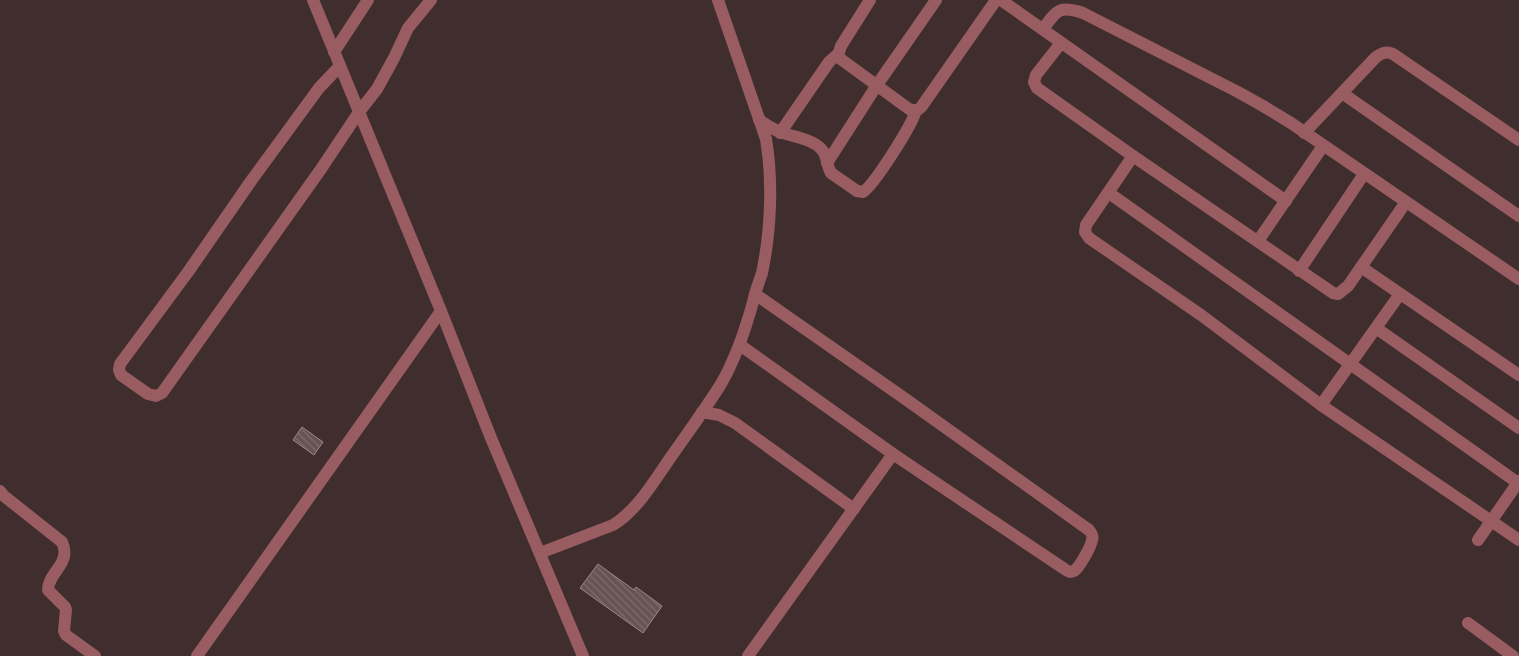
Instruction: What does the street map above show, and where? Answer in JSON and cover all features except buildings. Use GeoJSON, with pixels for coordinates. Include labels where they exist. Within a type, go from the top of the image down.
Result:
{"type":"FeatureCollection","features":[{"type":"Feature","properties":{"kind":"street"},"geometry":{"type":"LineString","coordinates":[[313,0],[582,656]]}},
{"type":"Feature","properties":{"kind":"street"},"geometry":{"type":"LineString","coordinates":[[334,52],[368,0]]}},
{"type":"Feature","properties":{"kind":"street"},"geometry":{"type":"LineString","coordinates":[[340,66],[319,88],[251,180],[188,272],[120,364],[119,370],[122,374],[152,396],[162,393],[322,169],[385,76],[408,28],[431,0]]}},
{"type":"Feature","properties":{"kind":"street"},"geometry":{"type":"LineString","coordinates":[[540,553],[604,529],[622,520],[632,511],[730,370],[740,345],[762,273],[768,221],[769,157],[760,120],[718,0]]}},
{"type":"Feature","properties":{"kind":"street"},"geometry":{"type":"LineString","coordinates":[[780,132],[829,62],[838,54],[870,0]]}},
{"type":"Feature","properties":{"kind":"street"},"geometry":{"type":"LineString","coordinates":[[827,163],[877,85],[936,0]]}},
{"type":"Feature","properties":{"kind":"street"},"geometry":{"type":"LineString","coordinates":[[760,120],[780,132],[818,147],[824,152],[828,168],[835,176],[857,191],[865,191],[910,124],[916,110],[922,106],[996,0]]}},
{"type":"Feature","properties":{"kind":"street"},"geometry":{"type":"LineString","coordinates":[[1001,0],[1286,201]]}},
{"type":"Feature","properties":{"kind":"street"},"geometry":{"type":"LineString","coordinates":[[1043,30],[1052,16],[1063,9],[1070,8],[1238,92],[1277,114],[1519,280]]}},
{"type":"Feature","properties":{"kind":"street"},"geometry":{"type":"LineString","coordinates":[[1061,43],[1036,75],[1034,82],[1037,88],[1327,291],[1338,294],[1348,286],[1406,202]]}},
{"type":"Feature","properties":{"kind":"street"},"geometry":{"type":"LineString","coordinates":[[1304,133],[1376,57],[1388,52],[1519,140]]}},
{"type":"Feature","properties":{"kind":"street"},"geometry":{"type":"LineString","coordinates":[[838,54],[842,60],[909,109],[916,110]]}},
{"type":"Feature","properties":{"kind":"street"},"geometry":{"type":"LineString","coordinates":[[1342,93],[1519,216]]}},
{"type":"Feature","properties":{"kind":"street"},"geometry":{"type":"LineString","coordinates":[[1258,241],[1324,146]]}},
{"type":"Feature","properties":{"kind":"street"},"geometry":{"type":"LineString","coordinates":[[1133,156],[1086,225],[1085,232],[1089,238],[1201,315],[1321,405],[1519,540]]}},
{"type":"Feature","properties":{"kind":"street"},"geometry":{"type":"LineString","coordinates":[[1299,271],[1364,174]]}},
{"type":"Feature","properties":{"kind":"street"},"geometry":{"type":"LineString","coordinates":[[1108,194],[1518,482],[1478,540]]}},
{"type":"Feature","properties":{"kind":"street"},"geometry":{"type":"LineString","coordinates":[[1361,267],[1519,375]]}},
{"type":"Feature","properties":{"kind":"street"},"geometry":{"type":"LineString","coordinates":[[740,345],[892,454],[1070,572],[1080,564],[1093,539],[1092,534],[1084,526],[755,294]]}},
{"type":"Feature","properties":{"kind":"street"},"geometry":{"type":"LineString","coordinates":[[1321,405],[1400,294]]}},
{"type":"Feature","properties":{"kind":"street"},"geometry":{"type":"LineString","coordinates":[[197,656],[441,311]]}},
{"type":"Feature","properties":{"kind":"street"},"geometry":{"type":"LineString","coordinates":[[1376,328],[1519,428]]}},
{"type":"Feature","properties":{"kind":"street"},"geometry":{"type":"LineString","coordinates":[[702,412],[727,418],[854,509]]}},
{"type":"Feature","properties":{"kind":"street"},"geometry":{"type":"LineString","coordinates":[[748,656],[892,454]]}},
{"type":"Feature","properties":{"kind":"street"},"geometry":{"type":"LineString","coordinates":[[0,491],[62,542],[65,552],[63,562],[49,584],[48,590],[65,607],[64,632],[66,635],[95,656]]}},
{"type":"Feature","properties":{"kind":"street"},"geometry":{"type":"LineString","coordinates":[[1468,623],[1513,656]]}}]}
